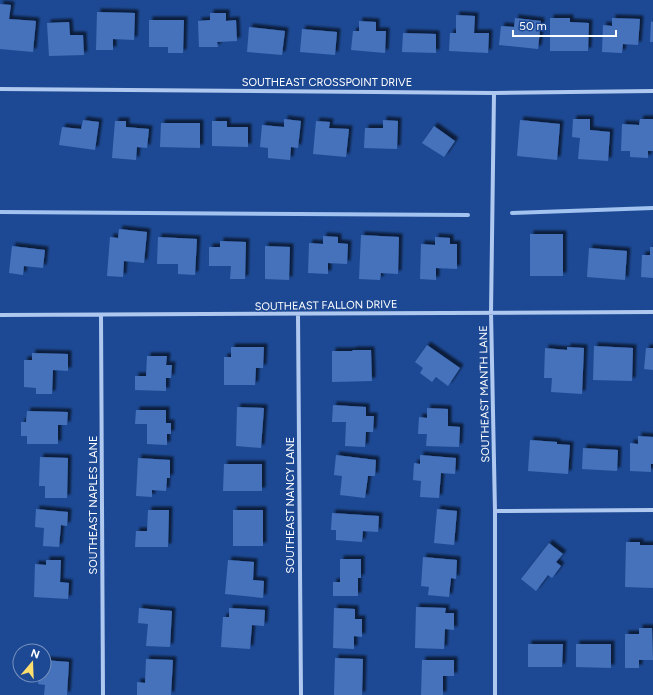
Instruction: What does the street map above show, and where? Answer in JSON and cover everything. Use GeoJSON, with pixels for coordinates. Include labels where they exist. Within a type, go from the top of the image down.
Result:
{"type":"FeatureCollection","features":[{"type":"Feature","properties":{"kind":"street","name":"SOUTHEAST CROSSPOINT DRIVE"},"geometry":{"type":"LineString","coordinates":[[0,89],[494,93],[653,91]]}},
{"type":"Feature","properties":{"kind":"street","name":"SOUTHEAST MANTH LANE"},"geometry":{"type":"LineString","coordinates":[[494,93],[491,312],[495,511],[495,695]]}},
{"type":"Feature","properties":{"kind":"street","name":"SOUTHEAST FALLON DRIVE"},"geometry":{"type":"LineString","coordinates":[[0,315],[298,315],[491,312],[653,312]]}},
{"type":"Feature","properties":{"kind":"street","name":"SOUTHEAST NAPLES LANE"},"geometry":{"type":"LineString","coordinates":[[101,315],[103,695]]}},
{"type":"Feature","properties":{"kind":"street","name":"SOUTHEAST NANCY LANE"},"geometry":{"type":"LineString","coordinates":[[298,315],[300,695]]}},
{"type":"Feature","properties":{"kind":"street"},"geometry":{"type":"LineString","coordinates":[[495,511],[653,510]]}},
{"type":"Feature","properties":{"kind":"building"},"geometry":{"type":"Polygon","coordinates":[[[0,4],[11,5],[9,19],[36,21],[33,52],[0,49],[0,4]]]}},
{"type":"Feature","properties":{"kind":"building"},"geometry":{"type":"Polygon","coordinates":[[[97,12],[135,13],[134,40],[113,39],[113,50],[96,50],[97,12]]]}},
{"type":"Feature","properties":{"kind":"building"},"geometry":{"type":"Polygon","coordinates":[[[210,13],[226,13],[226,21],[236,20],[237,41],[217,42],[218,47],[199,47],[198,21],[210,20],[210,13]]]}},
{"type":"Feature","properties":{"kind":"building"},"geometry":{"type":"Polygon","coordinates":[[[456,15],[475,16],[474,33],[489,33],[488,53],[449,51],[450,33],[456,33],[456,15]]]}},
{"type":"Feature","properties":{"kind":"building"},"geometry":{"type":"Polygon","coordinates":[[[515,18],[541,21],[538,49],[499,45],[501,26],[514,27],[515,18]]]}},
{"type":"Feature","properties":{"kind":"building"},"geometry":{"type":"Polygon","coordinates":[[[550,18],[570,18],[570,22],[589,23],[588,51],[550,51],[550,18]]]}},
{"type":"Feature","properties":{"kind":"building"},"geometry":{"type":"Polygon","coordinates":[[[612,18],[640,19],[638,45],[623,44],[622,53],[602,52],[603,25],[612,26],[612,18]]]}},
{"type":"Feature","properties":{"kind":"building"},"geometry":{"type":"Polygon","coordinates":[[[149,20],[184,20],[183,53],[168,53],[168,47],[149,47],[149,20]]]}},
{"type":"Feature","properties":{"kind":"building"},"geometry":{"type":"Polygon","coordinates":[[[359,21],[376,22],[376,31],[386,31],[385,53],[351,50],[353,31],[359,31],[359,21]]]}},
{"type":"Feature","properties":{"kind":"building"},"geometry":{"type":"Polygon","coordinates":[[[651,21],[653,22],[653,42],[650,42],[651,21]]]}},
{"type":"Feature","properties":{"kind":"building"},"geometry":{"type":"Polygon","coordinates":[[[69,22],[70,35],[83,35],[84,55],[49,56],[47,23],[69,22]]]}},
{"type":"Feature","properties":{"kind":"building"},"geometry":{"type":"Polygon","coordinates":[[[249,27],[285,31],[282,55],[247,52],[249,27]]]}},
{"type":"Feature","properties":{"kind":"building"},"geometry":{"type":"Polygon","coordinates":[[[302,29],[337,32],[335,55],[300,52],[302,29]]]}},
{"type":"Feature","properties":{"kind":"building"},"geometry":{"type":"Polygon","coordinates":[[[403,33],[436,34],[436,53],[402,52],[403,33]]]}},
{"type":"Feature","properties":{"kind":"building"},"geometry":{"type":"Polygon","coordinates":[[[284,119],[301,121],[298,148],[291,147],[290,160],[268,158],[268,148],[260,147],[262,125],[284,127],[284,119]]]}},
{"type":"Feature","properties":{"kind":"building"},"geometry":{"type":"Polygon","coordinates":[[[573,119],[590,119],[590,130],[610,132],[608,161],[578,159],[580,138],[572,137],[573,119]]]}},
{"type":"Feature","properties":{"kind":"building"},"geometry":{"type":"Polygon","coordinates":[[[640,119],[653,119],[653,151],[648,151],[648,158],[630,157],[630,151],[621,151],[622,124],[639,125],[640,119]]]}},
{"type":"Feature","properties":{"kind":"building"},"geometry":{"type":"Polygon","coordinates":[[[83,120],[99,122],[95,150],[59,145],[62,127],[81,129],[83,120]]]}},
{"type":"Feature","properties":{"kind":"building"},"geometry":{"type":"Polygon","coordinates":[[[383,120],[398,121],[397,149],[364,148],[365,128],[383,128],[383,120]]]}},
{"type":"Feature","properties":{"kind":"building"},"geometry":{"type":"Polygon","coordinates":[[[520,120],[560,124],[557,160],[517,156],[520,120]]]}},
{"type":"Feature","properties":{"kind":"building"},"geometry":{"type":"Polygon","coordinates":[[[115,121],[126,121],[126,127],[149,129],[147,148],[137,147],[136,160],[112,158],[115,121]]]}},
{"type":"Feature","properties":{"kind":"building"},"geometry":{"type":"Polygon","coordinates":[[[212,121],[227,121],[227,127],[248,127],[248,147],[212,146],[212,121]]]}},
{"type":"Feature","properties":{"kind":"building"},"geometry":{"type":"Polygon","coordinates":[[[316,121],[330,122],[329,128],[349,129],[346,157],[313,154],[316,121]]]}},
{"type":"Feature","properties":{"kind":"building"},"geometry":{"type":"Polygon","coordinates":[[[161,123],[200,123],[200,148],[160,147],[161,123]]]}},
{"type":"Feature","properties":{"kind":"building"},"geometry":{"type":"Polygon","coordinates":[[[434,126],[455,141],[444,157],[422,143],[434,126]]]}},
{"type":"Feature","properties":{"kind":"building"},"geometry":{"type":"Polygon","coordinates":[[[119,229],[147,232],[144,263],[124,261],[123,277],[107,276],[110,237],[118,238],[119,229]]]}},
{"type":"Feature","properties":{"kind":"building"},"geometry":{"type":"Polygon","coordinates":[[[530,234],[563,234],[563,276],[530,276],[530,234]]]}},
{"type":"Feature","properties":{"kind":"building"},"geometry":{"type":"Polygon","coordinates":[[[361,235],[399,237],[398,274],[381,273],[380,280],[359,279],[361,235]]]}},
{"type":"Feature","properties":{"kind":"building"},"geometry":{"type":"Polygon","coordinates":[[[323,236],[338,237],[338,243],[348,244],[347,264],[328,263],[328,274],[308,273],[309,243],[323,244],[323,236]]]}},
{"type":"Feature","properties":{"kind":"building"},"geometry":{"type":"Polygon","coordinates":[[[158,237],[197,239],[195,275],[178,274],[178,264],[157,264],[158,237]]]}},
{"type":"Feature","properties":{"kind":"building"},"geometry":{"type":"Polygon","coordinates":[[[435,237],[450,238],[450,244],[457,244],[457,269],[436,268],[436,280],[420,279],[421,244],[435,245],[435,237]]]}},
{"type":"Feature","properties":{"kind":"building"},"geometry":{"type":"Polygon","coordinates":[[[220,241],[246,242],[245,279],[230,279],[231,266],[209,266],[209,247],[220,247],[220,241]]]}},
{"type":"Feature","properties":{"kind":"building"},"geometry":{"type":"Polygon","coordinates":[[[12,246],[45,250],[43,268],[24,266],[23,275],[9,273],[12,246]]]}},
{"type":"Feature","properties":{"kind":"building"},"geometry":{"type":"Polygon","coordinates":[[[265,246],[290,247],[289,280],[265,279],[265,246]]]}},
{"type":"Feature","properties":{"kind":"building"},"geometry":{"type":"Polygon","coordinates":[[[650,247],[653,247],[653,278],[641,277],[642,255],[650,255],[650,247]]]}},
{"type":"Feature","properties":{"kind":"building"},"geometry":{"type":"Polygon","coordinates":[[[589,248],[627,251],[625,280],[587,277],[589,248]]]}},
{"type":"Feature","properties":{"kind":"building"},"geometry":{"type":"Polygon","coordinates":[[[427,345],[460,368],[448,386],[436,377],[432,382],[420,373],[423,368],[415,362],[427,345]]]}},
{"type":"Feature","properties":{"kind":"building"},"geometry":{"type":"Polygon","coordinates":[[[594,346],[633,348],[632,381],[593,380],[594,346]]]}},
{"type":"Feature","properties":{"kind":"building"},"geometry":{"type":"Polygon","coordinates":[[[231,347],[264,347],[263,368],[256,368],[255,385],[224,385],[224,357],[231,357],[231,347]]]}},
{"type":"Feature","properties":{"kind":"building"},"geometry":{"type":"Polygon","coordinates":[[[567,347],[584,348],[582,394],[551,392],[552,378],[544,378],[545,348],[567,350],[567,347]]]}},
{"type":"Feature","properties":{"kind":"building"},"geometry":{"type":"Polygon","coordinates":[[[646,348],[653,348],[653,370],[644,369],[646,348]]]}},
{"type":"Feature","properties":{"kind":"building"},"geometry":{"type":"Polygon","coordinates":[[[352,350],[371,350],[372,381],[332,382],[332,351],[353,351],[352,350]]]}},
{"type":"Feature","properties":{"kind":"building"},"geometry":{"type":"Polygon","coordinates":[[[32,353],[68,354],[68,371],[53,370],[52,394],[36,394],[36,388],[24,387],[24,360],[32,360],[32,353]]]}},
{"type":"Feature","properties":{"kind":"building"},"geometry":{"type":"Polygon","coordinates":[[[147,356],[167,356],[166,365],[172,365],[171,378],[166,378],[166,391],[135,390],[135,376],[146,376],[147,356]]]}},
{"type":"Feature","properties":{"kind":"building"},"geometry":{"type":"Polygon","coordinates":[[[333,405],[366,407],[366,416],[374,416],[373,432],[366,432],[365,447],[345,446],[346,422],[332,422],[333,405]]]}},
{"type":"Feature","properties":{"kind":"building"},"geometry":{"type":"Polygon","coordinates":[[[237,407],[264,408],[261,448],[236,446],[237,407]]]}},
{"type":"Feature","properties":{"kind":"building"},"geometry":{"type":"Polygon","coordinates":[[[427,408],[448,409],[448,426],[460,427],[459,447],[426,446],[427,434],[418,434],[419,417],[427,418],[427,408]]]}},
{"type":"Feature","properties":{"kind":"building"},"geometry":{"type":"Polygon","coordinates":[[[136,410],[166,410],[166,423],[171,423],[171,434],[167,434],[167,445],[147,444],[147,424],[135,424],[136,410]]]}},
{"type":"Feature","properties":{"kind":"building"},"geometry":{"type":"Polygon","coordinates":[[[27,411],[68,412],[67,425],[58,425],[58,444],[27,444],[27,436],[21,436],[21,422],[26,422],[27,411]]]}},
{"type":"Feature","properties":{"kind":"building"},"geometry":{"type":"Polygon","coordinates":[[[638,436],[653,437],[653,464],[651,464],[651,472],[630,471],[630,443],[638,444],[638,436]]]}},
{"type":"Feature","properties":{"kind":"building"},"geometry":{"type":"Polygon","coordinates":[[[530,440],[557,442],[557,444],[570,445],[568,474],[528,471],[530,440]]]}},
{"type":"Feature","properties":{"kind":"building"},"geometry":{"type":"Polygon","coordinates":[[[583,448],[618,450],[617,471],[582,469],[583,448]]]}},
{"type":"Feature","properties":{"kind":"building"},"geometry":{"type":"Polygon","coordinates":[[[336,455],[376,460],[375,476],[368,476],[365,498],[340,495],[342,476],[334,475],[336,455]]]}},
{"type":"Feature","properties":{"kind":"building"},"geometry":{"type":"Polygon","coordinates":[[[420,455],[456,458],[455,474],[441,473],[439,498],[420,497],[421,481],[413,480],[414,463],[420,464],[420,455]]]}},
{"type":"Feature","properties":{"kind":"building"},"geometry":{"type":"Polygon","coordinates":[[[40,457],[68,458],[67,498],[45,498],[45,486],[39,486],[40,457]]]}},
{"type":"Feature","properties":{"kind":"building"},"geometry":{"type":"Polygon","coordinates":[[[138,458],[170,460],[170,478],[167,478],[166,491],[152,490],[152,497],[136,496],[138,458]]]}},
{"type":"Feature","properties":{"kind":"building"},"geometry":{"type":"Polygon","coordinates":[[[224,464],[262,464],[262,491],[223,491],[224,464]]]}},
{"type":"Feature","properties":{"kind":"building"},"geometry":{"type":"Polygon","coordinates":[[[36,509],[68,512],[67,526],[61,525],[59,547],[43,546],[44,528],[35,527],[36,509]]]}},
{"type":"Feature","properties":{"kind":"building"},"geometry":{"type":"Polygon","coordinates":[[[437,509],[457,511],[454,545],[434,543],[437,509]]]}},
{"type":"Feature","properties":{"kind":"building"},"geometry":{"type":"Polygon","coordinates":[[[148,510],[169,510],[168,547],[135,547],[136,531],[147,531],[148,510]]]}},
{"type":"Feature","properties":{"kind":"building"},"geometry":{"type":"Polygon","coordinates":[[[233,510],[263,510],[263,546],[233,546],[233,510]]]}},
{"type":"Feature","properties":{"kind":"building"},"geometry":{"type":"Polygon","coordinates":[[[332,513],[379,516],[378,532],[363,531],[362,542],[336,540],[336,530],[331,530],[332,513]]]}},
{"type":"Feature","properties":{"kind":"building"},"geometry":{"type":"Polygon","coordinates":[[[626,542],[640,542],[640,545],[653,545],[653,588],[625,587],[626,542]]]}},
{"type":"Feature","properties":{"kind":"building"},"geometry":{"type":"Polygon","coordinates":[[[549,543],[563,554],[556,562],[561,566],[552,578],[548,575],[536,591],[521,579],[549,543]]]}},
{"type":"Feature","properties":{"kind":"building"},"geometry":{"type":"Polygon","coordinates":[[[423,557],[457,560],[456,579],[451,578],[449,597],[428,595],[429,587],[421,586],[423,557]]]}},
{"type":"Feature","properties":{"kind":"building"},"geometry":{"type":"Polygon","coordinates":[[[340,559],[361,559],[361,578],[358,578],[358,596],[333,596],[333,582],[340,582],[340,559]]]}},
{"type":"Feature","properties":{"kind":"building"},"geometry":{"type":"Polygon","coordinates":[[[46,560],[61,560],[60,582],[69,583],[68,599],[34,597],[35,564],[46,565],[46,560]]]}},
{"type":"Feature","properties":{"kind":"building"},"geometry":{"type":"Polygon","coordinates":[[[228,560],[254,562],[253,580],[264,581],[263,598],[225,594],[228,560]]]}},
{"type":"Feature","properties":{"kind":"building"},"geometry":{"type":"Polygon","coordinates":[[[416,607],[446,608],[445,613],[454,613],[454,630],[445,629],[444,649],[415,648],[416,607]]]}},
{"type":"Feature","properties":{"kind":"building"},"geometry":{"type":"Polygon","coordinates":[[[139,608],[172,611],[170,647],[146,646],[148,624],[138,623],[139,608]]]}},
{"type":"Feature","properties":{"kind":"building"},"geometry":{"type":"Polygon","coordinates":[[[229,608],[265,610],[264,626],[252,625],[250,649],[221,647],[223,617],[229,617],[229,608]]]}},
{"type":"Feature","properties":{"kind":"building"},"geometry":{"type":"Polygon","coordinates":[[[334,608],[355,609],[355,619],[362,619],[362,637],[354,636],[354,649],[333,648],[334,608]]]}},
{"type":"Feature","properties":{"kind":"building"},"geometry":{"type":"Polygon","coordinates":[[[639,628],[652,628],[653,660],[639,660],[639,668],[625,668],[625,634],[639,634],[639,628]]]}},
{"type":"Feature","properties":{"kind":"building"},"geometry":{"type":"Polygon","coordinates":[[[528,644],[563,644],[562,667],[528,667],[528,644]]]}},
{"type":"Feature","properties":{"kind":"building"},"geometry":{"type":"Polygon","coordinates":[[[576,644],[611,644],[611,668],[576,667],[576,644]]]}},
{"type":"Feature","properties":{"kind":"building"},"geometry":{"type":"Polygon","coordinates":[[[335,658],[363,659],[362,695],[334,695],[335,658]]]}},
{"type":"Feature","properties":{"kind":"building"},"geometry":{"type":"Polygon","coordinates":[[[146,659],[173,660],[171,695],[137,695],[137,682],[145,683],[146,659]]]}},
{"type":"Feature","properties":{"kind":"building"},"geometry":{"type":"Polygon","coordinates":[[[422,660],[454,660],[454,676],[443,676],[443,695],[421,695],[422,660]]]}},
{"type":"Feature","properties":{"kind":"building"},"geometry":{"type":"Polygon","coordinates":[[[52,661],[69,662],[67,695],[44,695],[45,685],[38,684],[52,683],[52,661]]]}},
{"type":"Feature","properties":{"kind":"waterway"},"geometry":{"type":"LineString","coordinates":[[512,213],[653,208]]}},
{"type":"Feature","properties":{"kind":"waterway"},"geometry":{"type":"LineString","coordinates":[[0,212],[468,215]]}}]}
